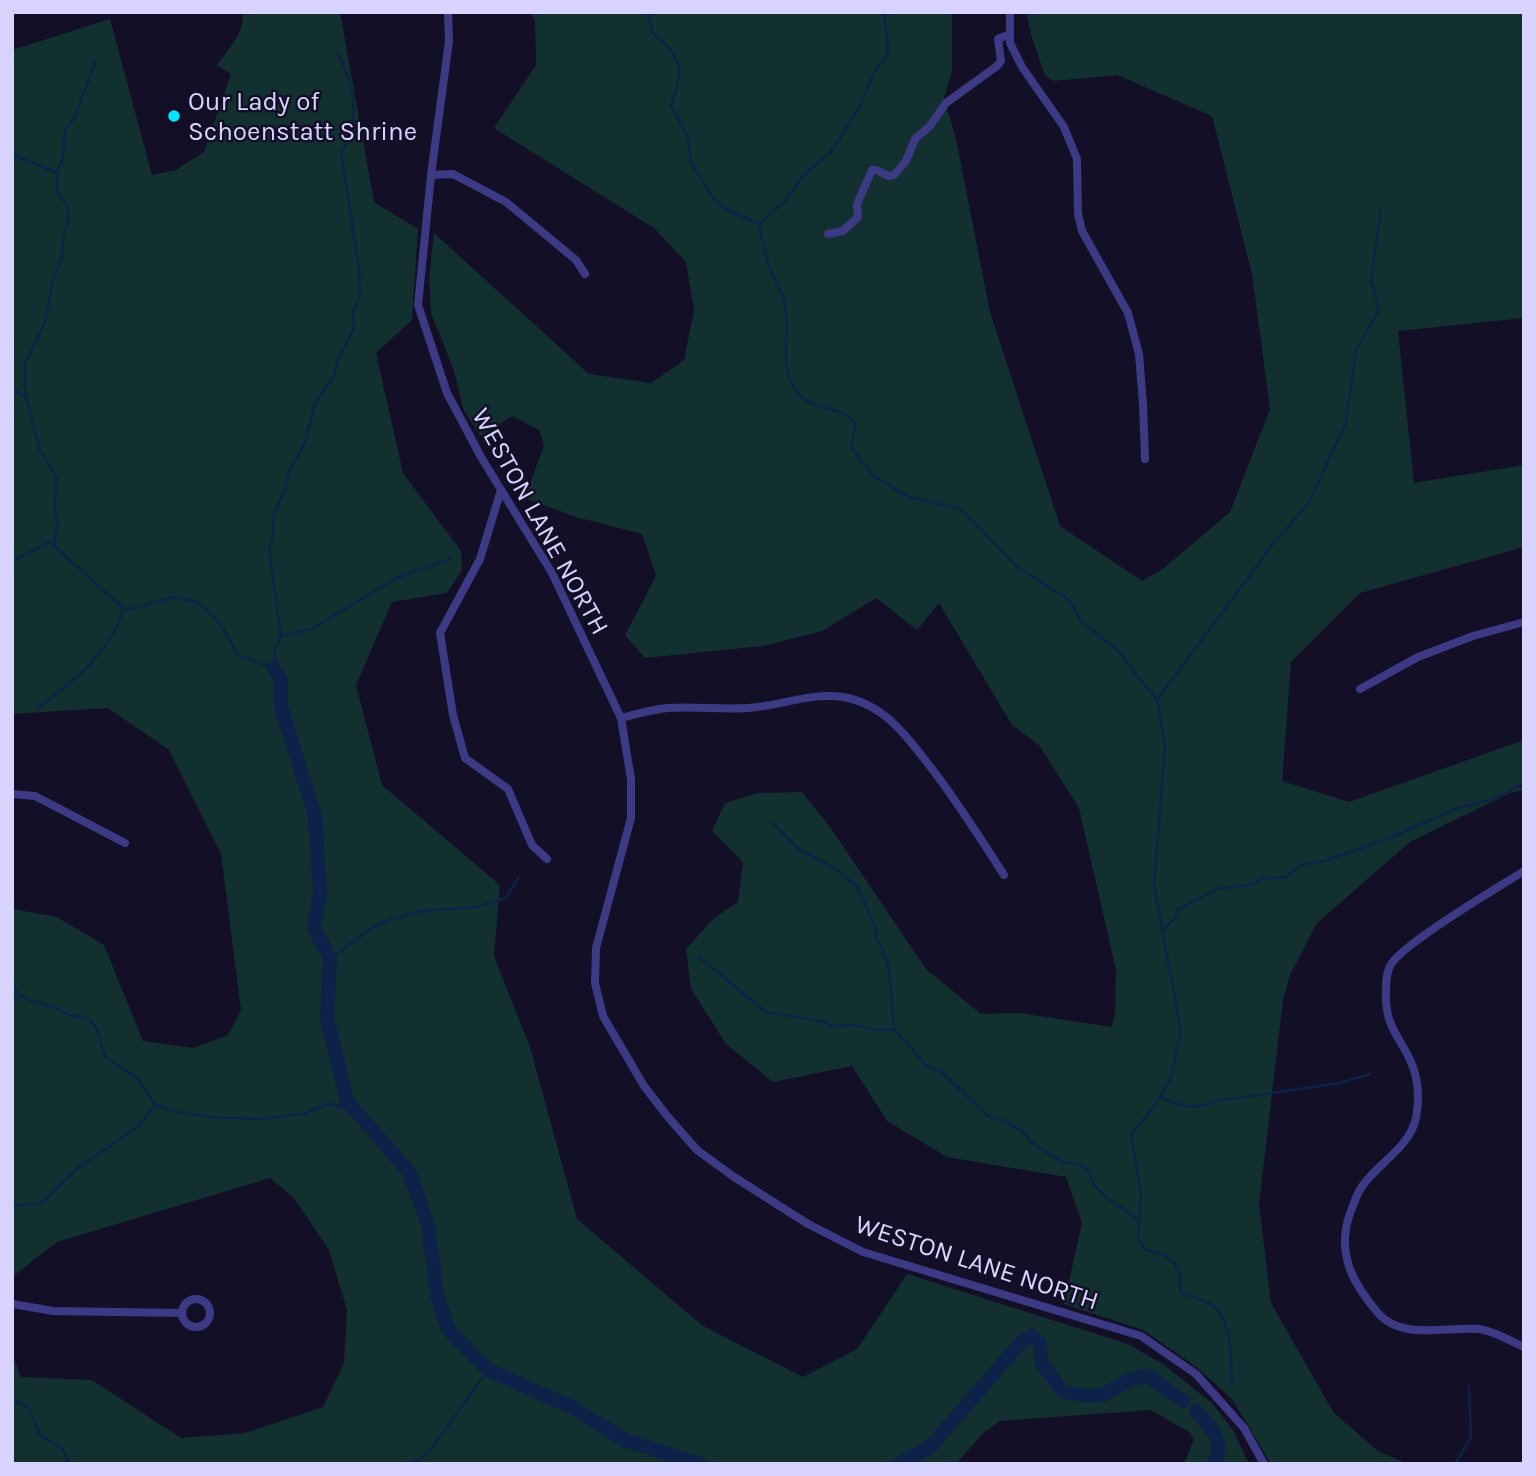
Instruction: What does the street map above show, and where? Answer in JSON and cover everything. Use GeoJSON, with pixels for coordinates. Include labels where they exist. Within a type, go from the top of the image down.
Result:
{"type":"FeatureCollection","features":[{"type":"Feature","properties":{"kind":"street","name":"WESTON LANE NORTH"},"geometry":{"type":"LineString","coordinates":[[448,12],[449,41],[431,175],[418,304],[447,393],[501,491],[552,573],[621,718],[631,779],[631,818],[596,948],[595,984],[603,1016],[644,1086],[692,1144],[733,1177],[808,1224],[863,1252],[1141,1336],[1196,1374],[1244,1428],[1264,1464]]}},
{"type":"Feature","properties":{"kind":"street"},"geometry":{"type":"LineString","coordinates":[[1010,12],[1010,43],[1022,67],[1064,127],[1077,159],[1078,214],[1082,232],[1128,313],[1139,354],[1145,459]]}},
{"type":"Feature","properties":{"kind":"street"},"geometry":{"type":"LineString","coordinates":[[828,234],[844,231],[858,217],[857,204],[872,170],[888,176],[894,175],[906,161],[915,139],[930,126],[946,103],[997,66],[1001,61],[998,39],[1010,34]]}},
{"type":"Feature","properties":{"kind":"street"},"geometry":{"type":"LineString","coordinates":[[431,175],[453,174],[506,202],[576,260],[585,274]]}},
{"type":"Feature","properties":{"kind":"street"},"geometry":{"type":"LineString","coordinates":[[501,491],[480,559],[440,633],[453,715],[465,758],[508,789],[533,845],[547,859]]}},
{"type":"Feature","properties":{"kind":"street"},"geometry":{"type":"LineString","coordinates":[[1360,689],[1418,657],[1473,636],[1524,622]]}},
{"type":"Feature","properties":{"kind":"street"},"geometry":{"type":"LineString","coordinates":[[621,718],[670,708],[747,709],[820,696],[855,700],[880,711],[903,731],[966,814],[1004,875]]}},
{"type":"Feature","properties":{"kind":"street"},"geometry":{"type":"LineString","coordinates":[[12,794],[35,796],[125,843]]}},
{"type":"Feature","properties":{"kind":"street"},"geometry":{"type":"LineString","coordinates":[[1524,871],[1430,932],[1391,964],[1386,980],[1385,1007],[1389,1024],[1414,1069],[1418,1101],[1415,1120],[1410,1134],[1398,1149],[1360,1188],[1345,1225],[1344,1253],[1356,1284],[1390,1325],[1404,1329],[1482,1329],[1524,1347]]}},
{"type":"Feature","properties":{"kind":"street"},"geometry":{"type":"LineString","coordinates":[[12,1304],[53,1311],[181,1313]]}},
{"type":"Feature","properties":{"kind":"green space"},"geometry":{"type":"Polygon","coordinates":[[[242,12],[340,12],[374,202],[418,229],[412,320],[376,353],[403,473],[461,551],[462,570],[447,593],[392,602],[356,685],[382,785],[500,885],[494,956],[530,1047],[577,1219],[703,1326],[803,1377],[857,1349],[907,1274],[1128,1344],[1163,1364],[1212,1403],[1233,1430],[1249,1464],[1184,1464],[1194,1439],[1189,1432],[1151,1410],[1000,1421],[983,1433],[956,1464],[12,1464],[12,1353],[21,1377],[92,1380],[181,1438],[245,1433],[323,1407],[344,1363],[347,1310],[329,1250],[294,1198],[270,1178],[57,1242],[12,1277],[12,909],[57,917],[104,945],[143,1041],[194,1048],[228,1035],[241,1010],[221,854],[169,750],[108,708],[12,714],[12,50],[110,19],[152,175],[176,170],[204,152],[231,74],[217,65],[239,33],[242,12]]]}},
{"type":"Feature","properties":{"kind":"green space"},"geometry":{"type":"Polygon","coordinates":[[[529,12],[952,12],[952,71],[944,98],[956,139],[990,312],[1060,526],[1142,581],[1164,568],[1230,512],[1270,409],[1252,274],[1212,116],[1117,75],[1054,81],[1045,76],[1026,12],[1524,12],[1524,318],[1398,331],[1414,483],[1524,465],[1524,547],[1360,593],[1291,662],[1282,781],[1349,802],[1524,740],[1524,790],[1510,793],[1410,842],[1317,923],[1290,975],[1283,1000],[1259,1204],[1271,1303],[1334,1413],[1378,1451],[1408,1464],[1271,1464],[1232,1399],[1195,1366],[1143,1330],[1064,1304],[1082,1223],[1066,1177],[947,1157],[887,1121],[852,1066],[773,1082],[726,1044],[691,989],[686,949],[713,919],[738,902],[743,862],[712,831],[725,803],[758,793],[802,792],[830,827],[926,969],[981,1014],[1019,1013],[1112,1027],[1116,970],[1079,808],[1039,745],[1012,725],[939,603],[917,630],[876,598],[822,631],[763,646],[645,658],[625,635],[656,576],[642,534],[576,517],[525,498],[544,445],[539,430],[512,416],[481,436],[464,411],[453,368],[431,313],[429,279],[434,233],[589,374],[651,383],[684,360],[694,310],[686,262],[654,228],[494,128],[536,65],[535,20],[529,12]]]}},
{"type":"Feature","properties":{"kind":"waterway"},"geometry":{"type":"LineString","coordinates":[[647,12],[652,33],[670,49],[678,65],[678,83],[671,106],[688,136],[691,162],[713,198],[724,208],[759,224]]}},
{"type":"Feature","properties":{"kind":"waterway"},"geometry":{"type":"LineString","coordinates":[[884,12],[888,50],[876,69],[860,106],[831,152],[803,176],[784,202],[759,224],[767,261],[785,306],[789,377],[793,386],[807,401],[849,417],[855,424],[851,448],[874,476],[909,497],[961,509],[1017,567],[1068,599],[1082,622],[1117,650],[1157,700]]}},
{"type":"Feature","properties":{"kind":"waterway"},"geometry":{"type":"LineString","coordinates":[[12,561],[50,542],[123,608],[130,609],[174,597],[198,602],[219,622],[239,656],[274,668],[275,650],[281,636],[269,549],[273,537],[274,515],[290,469],[304,445],[316,401],[333,378],[339,357],[354,329],[353,312],[360,296],[359,269],[341,152],[352,128],[353,103],[348,77],[338,53]]}},
{"type":"Feature","properties":{"kind":"waterway"},"geometry":{"type":"LineString","coordinates":[[57,173],[63,158],[65,130],[74,119],[95,63]]}},
{"type":"Feature","properties":{"kind":"waterway"},"geometry":{"type":"LineString","coordinates":[[12,154],[57,173],[57,193],[67,205],[69,220],[44,325],[25,364],[26,397],[40,450],[57,481],[54,505],[58,523],[54,544]]}},
{"type":"Feature","properties":{"kind":"waterway"},"geometry":{"type":"LineString","coordinates":[[1232,1384],[1230,1344],[1221,1315],[1208,1303],[1180,1292],[1180,1273],[1175,1264],[1165,1255],[1146,1250],[1138,1239],[1141,1194],[1131,1135],[1156,1104],[1171,1077],[1181,1031],[1154,885],[1165,747],[1157,700],[1273,544],[1309,503],[1346,422],[1356,351],[1379,309],[1371,280],[1381,210]]}},
{"type":"Feature","properties":{"kind":"waterway"},"geometry":{"type":"LineString","coordinates":[[12,389],[26,397]]}},
{"type":"Feature","properties":{"kind":"waterway"},"geometry":{"type":"LineString","coordinates":[[281,636],[312,629],[396,578],[451,559]]}},
{"type":"Feature","properties":{"kind":"waterway"},"geometry":{"type":"LineString","coordinates":[[38,708],[89,665],[110,639],[123,609]]}},
{"type":"Feature","properties":{"kind":"waterway"},"geometry":{"type":"LineString","coordinates":[[274,668],[281,680],[281,707],[315,816],[320,893],[314,928],[330,959],[327,1018],[347,1101],[409,1172],[428,1225],[437,1295],[448,1329],[488,1370],[574,1408],[625,1440],[700,1464]]}},
{"type":"Feature","properties":{"kind":"waterway"},"geometry":{"type":"LineString","coordinates":[[1163,930],[1175,918],[1177,910],[1218,889],[1255,884],[1261,879],[1286,877],[1301,865],[1324,861],[1385,840],[1458,808],[1490,800],[1524,784]]}},
{"type":"Feature","properties":{"kind":"waterway"},"geometry":{"type":"LineString","coordinates":[[773,823],[799,849],[839,871],[857,887],[875,927],[876,938],[889,970],[894,1028]]}},
{"type":"Feature","properties":{"kind":"waterway"},"geometry":{"type":"LineString","coordinates":[[330,959],[372,928],[392,919],[421,911],[476,907],[506,898],[518,878]]}},
{"type":"Feature","properties":{"kind":"waterway"},"geometry":{"type":"LineString","coordinates":[[699,957],[766,1012],[821,1021],[834,1026],[894,1029],[925,1066],[941,1071],[988,1116],[1005,1121],[1022,1131],[1031,1142],[1062,1162],[1079,1164],[1088,1170],[1094,1185],[1106,1197],[1138,1219]]}},
{"type":"Feature","properties":{"kind":"waterway"},"geometry":{"type":"LineString","coordinates":[[12,988],[26,999],[69,1015],[88,1018],[96,1027],[105,1056],[137,1078],[155,1104],[176,1112],[221,1118],[263,1119],[303,1114],[329,1104],[355,1109]]}},
{"type":"Feature","properties":{"kind":"waterway"},"geometry":{"type":"LineString","coordinates":[[12,1000],[22,996]]}},
{"type":"Feature","properties":{"kind":"waterway"},"geometry":{"type":"LineString","coordinates":[[1162,1098],[1195,1106],[1340,1083],[1370,1074]]}},
{"type":"Feature","properties":{"kind":"waterway"},"geometry":{"type":"LineString","coordinates":[[12,1206],[42,1203],[78,1168],[139,1126],[155,1104]]}},
{"type":"Feature","properties":{"kind":"waterway"},"geometry":{"type":"LineString","coordinates":[[900,1464],[932,1445],[1020,1343],[1032,1336],[1040,1344],[1041,1362],[1062,1391],[1085,1396],[1103,1395],[1132,1379],[1148,1376],[1183,1401]]}},
{"type":"Feature","properties":{"kind":"waterway"},"geometry":{"type":"LineString","coordinates":[[411,1464],[429,1452],[488,1370]]}},
{"type":"Feature","properties":{"kind":"waterway"},"geometry":{"type":"LineString","coordinates":[[1455,1464],[1471,1437],[1469,1386]]}},
{"type":"Feature","properties":{"kind":"waterway"},"geometry":{"type":"LineString","coordinates":[[12,1399],[29,1408],[40,1435],[62,1448],[69,1464]]}},
{"type":"Feature","properties":{"kind":"waterway"},"geometry":{"type":"LineString","coordinates":[[1196,1411],[1215,1434],[1218,1448],[1214,1464]]}},
{"type":"Feature","properties":{"kind":"place","name":"Our Lady of Schoenstatt Shrine"},"geometry":{"type":"Point","coordinates":[174,116]}}]}
